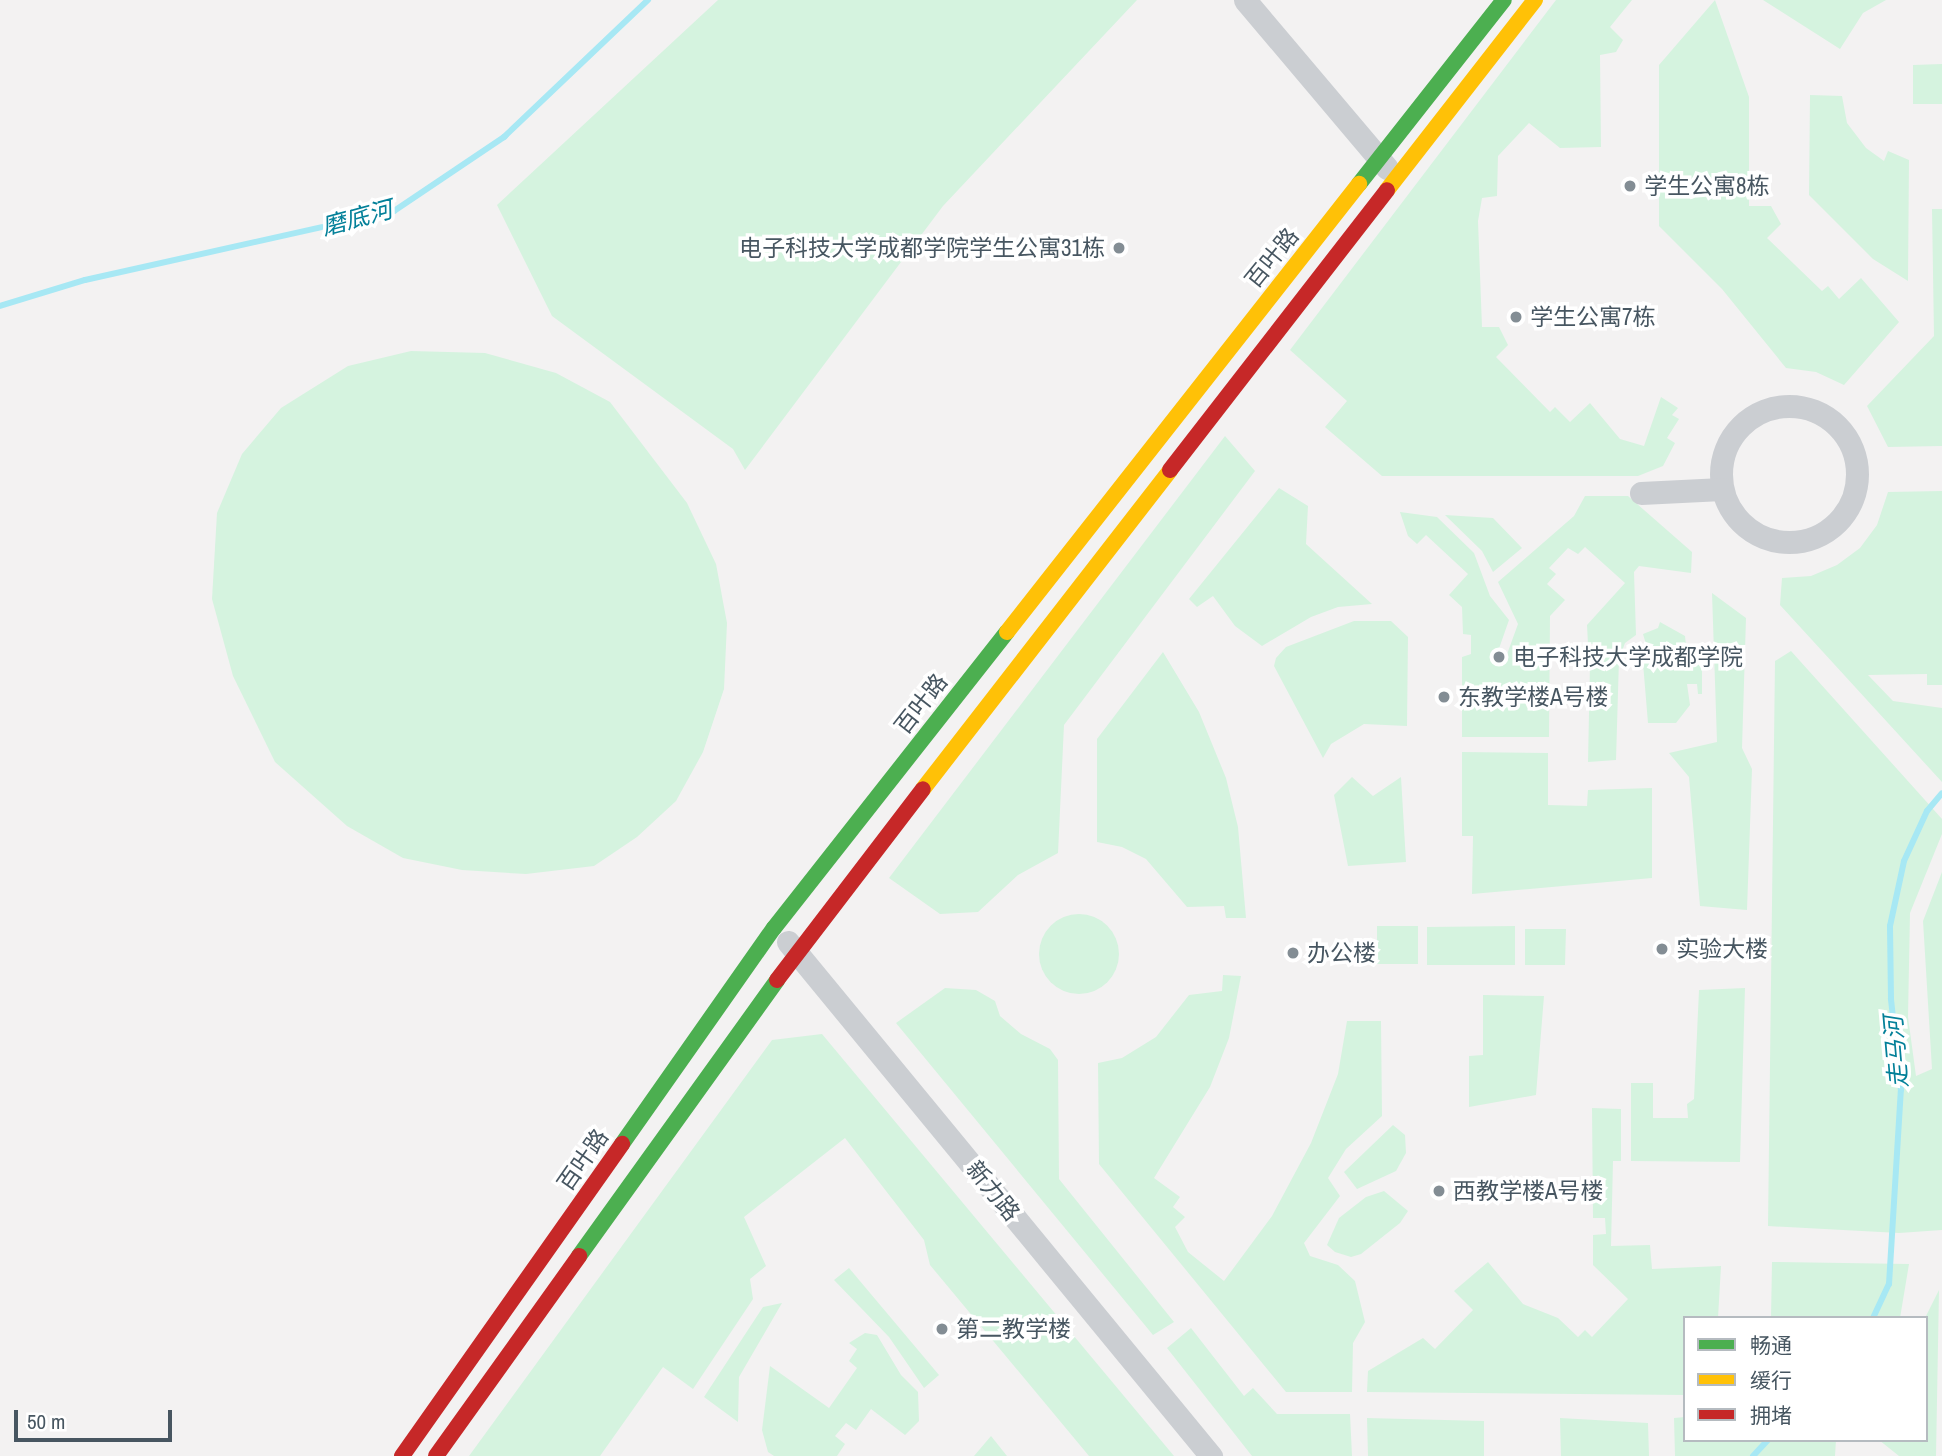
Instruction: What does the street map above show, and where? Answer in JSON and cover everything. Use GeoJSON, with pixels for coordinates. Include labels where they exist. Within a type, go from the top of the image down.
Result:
{"type":"FeatureCollection","features":[{"type":"Feature","properties":{"kind":"street"},"geometry":{"type":"LineString","coordinates":[[1245,0],[1378,162],[1398,177]]}},
{"type":"Feature","properties":{"kind":"street","name":"百叶路"},"geometry":{"type":"LineString","coordinates":[[402,1456],[774,928],[1504,0]]}},
{"type":"Feature","properties":{"kind":"street"},"geometry":{"type":"LineString","coordinates":[[436,1456],[797,951],[1535,0]]}},
{"type":"Feature","properties":{"kind":"street"},"geometry":{"type":"LineString","coordinates":[[1795,406],[1817,412],[1836,424],[1850,443],[1856,465],[1856,487],[1834,525],[1794,542],[1752,531],[1736,517],[1722,489],[1724,453],[1735,432],[1751,417],[1772,407],[1795,406]]}},
{"type":"Feature","properties":{"kind":"street"},"geometry":{"type":"LineString","coordinates":[[1641,493],[1722,489]]}},
{"type":"Feature","properties":{"kind":"street","name":"新力路"},"geometry":{"type":"LineString","coordinates":[[774,928],[797,951],[1211,1456]]}},
{"type":"Feature","properties":{"kind":"green space"},"geometry":{"type":"Polygon","coordinates":[[[718,0],[1137,0],[943,206],[745,470],[733,449],[552,316],[497,205],[718,0]]]}},
{"type":"Feature","properties":{"kind":"green space"},"geometry":{"type":"Polygon","coordinates":[[[1556,0],[1632,0],[1610,27],[1623,40],[1616,52],[1600,55],[1601,147],[1560,148],[1529,123],[1498,156],[1497,196],[1482,198],[1478,221],[1482,327],[1499,327],[1508,345],[1496,357],[1550,412],[1555,407],[1570,422],[1590,403],[1620,439],[1644,446],[1661,397],[1678,408],[1672,415],[1679,419],[1667,438],[1675,443],[1663,466],[1638,476],[1382,476],[1325,427],[1347,401],[1290,350],[1556,0]]]}},
{"type":"Feature","properties":{"kind":"green space"},"geometry":{"type":"Polygon","coordinates":[[[1715,0],[1749,97],[1749,206],[1771,206],[1781,224],[1767,238],[1822,291],[1828,286],[1839,299],[1861,278],[1899,322],[1844,385],[1816,372],[1786,368],[1722,289],[1659,226],[1659,65],[1715,0]]]}},
{"type":"Feature","properties":{"kind":"green space"},"geometry":{"type":"Polygon","coordinates":[[[1763,0],[1886,0],[1863,13],[1840,49],[1763,0]]]}},
{"type":"Feature","properties":{"kind":"green space"},"geometry":{"type":"Polygon","coordinates":[[[1942,64],[1942,104],[1913,104],[1913,65],[1942,64]]]}},
{"type":"Feature","properties":{"kind":"green space"},"geometry":{"type":"Polygon","coordinates":[[[1810,95],[1842,96],[1847,123],[1866,148],[1884,161],[1888,151],[1909,160],[1908,281],[1873,259],[1809,195],[1810,95]]]}},
{"type":"Feature","properties":{"kind":"green space"},"geometry":{"type":"Polygon","coordinates":[[[1932,209],[1942,209],[1942,446],[1888,447],[1867,406],[1934,336],[1932,209]]]}},
{"type":"Feature","properties":{"kind":"green space"},"geometry":{"type":"Polygon","coordinates":[[[411,351],[485,353],[556,373],[610,402],[687,503],[716,564],[727,623],[724,689],[703,752],[676,801],[637,837],[594,866],[526,874],[462,870],[403,858],[347,826],[275,762],[233,676],[212,599],[217,513],[242,454],[281,408],[348,366],[411,351]]]}},
{"type":"Feature","properties":{"kind":"green space"},"geometry":{"type":"Polygon","coordinates":[[[1225,436],[1255,471],[1064,725],[1058,853],[1018,875],[978,912],[940,914],[889,878],[1225,436]]]}},
{"type":"Feature","properties":{"kind":"green space"},"geometry":{"type":"Polygon","coordinates":[[[1279,488],[1308,506],[1306,544],[1372,604],[1338,607],[1311,617],[1262,646],[1235,626],[1213,596],[1197,607],[1189,599],[1279,488]]]}},
{"type":"Feature","properties":{"kind":"green space"},"geometry":{"type":"Polygon","coordinates":[[[1942,491],[1942,685],[1927,685],[1927,674],[1868,675],[1893,701],[1942,708],[1942,782],[1780,605],[1782,578],[1811,576],[1837,565],[1860,548],[1877,525],[1888,492],[1942,491]]]}},
{"type":"Feature","properties":{"kind":"green space"},"geometry":{"type":"Polygon","coordinates":[[[1585,496],[1628,496],[1692,552],[1691,573],[1639,566],[1634,572],[1636,635],[1625,643],[1619,659],[1616,760],[1588,762],[1590,664],[1597,657],[1596,644],[1588,644],[1587,625],[1625,583],[1585,547],[1578,554],[1568,548],[1549,568],[1556,574],[1547,584],[1565,600],[1550,616],[1549,737],[1462,737],[1462,657],[1471,654],[1471,635],[1463,634],[1462,607],[1449,595],[1468,574],[1426,535],[1417,544],[1408,536],[1400,512],[1437,517],[1474,553],[1490,596],[1509,620],[1495,660],[1506,657],[1518,624],[1498,582],[1574,516],[1585,496]]]}},
{"type":"Feature","properties":{"kind":"green space"},"geometry":{"type":"Polygon","coordinates":[[[1445,515],[1493,518],[1522,548],[1493,572],[1482,551],[1445,515]]]}},
{"type":"Feature","properties":{"kind":"green space"},"geometry":{"type":"Polygon","coordinates":[[[1712,593],[1746,618],[1742,748],[1752,769],[1747,910],[1700,906],[1689,777],[1669,753],[1717,742],[1712,593]]]}},
{"type":"Feature","properties":{"kind":"green space"},"geometry":{"type":"Polygon","coordinates":[[[1354,621],[1391,621],[1408,637],[1407,726],[1364,724],[1331,744],[1323,758],[1274,666],[1276,658],[1286,647],[1354,621]]]}},
{"type":"Feature","properties":{"kind":"green space"},"geometry":{"type":"Polygon","coordinates":[[[1660,622],[1685,636],[1688,664],[1702,665],[1702,694],[1698,694],[1697,684],[1687,684],[1690,705],[1676,723],[1648,723],[1642,651],[1648,651],[1643,634],[1658,628],[1660,622]]]}},
{"type":"Feature","properties":{"kind":"green space"},"geometry":{"type":"Polygon","coordinates":[[[1791,651],[1942,819],[1942,834],[1910,913],[1908,1017],[1916,1076],[1932,1069],[1923,921],[1942,872],[1942,1230],[1899,1233],[1768,1226],[1775,661],[1791,651]]]}},
{"type":"Feature","properties":{"kind":"green space"},"geometry":{"type":"Polygon","coordinates":[[[1163,652],[1199,712],[1226,778],[1238,827],[1246,918],[1226,918],[1224,906],[1187,907],[1146,859],[1122,847],[1097,842],[1097,739],[1163,652]]]}},
{"type":"Feature","properties":{"kind":"green space"},"geometry":{"type":"Polygon","coordinates":[[[1462,752],[1548,753],[1548,805],[1587,806],[1588,790],[1652,788],[1652,878],[1472,894],[1473,836],[1462,836],[1462,752]]]}},
{"type":"Feature","properties":{"kind":"green space"},"geometry":{"type":"Polygon","coordinates":[[[1352,777],[1373,796],[1401,777],[1406,862],[1348,866],[1334,795],[1352,777]]]}},
{"type":"Feature","properties":{"kind":"green space"},"geometry":{"type":"Polygon","coordinates":[[[1079,914],[1094,917],[1107,926],[1116,939],[1119,954],[1116,969],[1107,982],[1094,991],[1079,994],[1064,991],[1051,982],[1042,969],[1039,954],[1042,939],[1051,926],[1064,917],[1079,914]]]}},
{"type":"Feature","properties":{"kind":"green space"},"geometry":{"type":"Polygon","coordinates":[[[1377,926],[1418,926],[1418,964],[1377,964],[1377,926]]]}},
{"type":"Feature","properties":{"kind":"green space"},"geometry":{"type":"Polygon","coordinates":[[[1515,926],[1515,965],[1427,965],[1427,927],[1515,926]]]}},
{"type":"Feature","properties":{"kind":"green space"},"geometry":{"type":"Polygon","coordinates":[[[1525,929],[1566,929],[1565,965],[1525,965],[1525,929]]]}},
{"type":"Feature","properties":{"kind":"green space"},"geometry":{"type":"Polygon","coordinates":[[[1223,975],[1241,976],[1229,1038],[1210,1087],[1154,1178],[1180,1197],[1173,1207],[1185,1217],[1175,1227],[1188,1252],[1224,1281],[1272,1216],[1311,1143],[1338,1074],[1347,1021],[1381,1021],[1382,1116],[1346,1149],[1328,1178],[1340,1196],[1304,1243],[1310,1256],[1338,1265],[1355,1281],[1365,1322],[1353,1343],[1352,1392],[1286,1392],[1099,1164],[1098,1063],[1122,1058],[1156,1037],[1189,995],[1222,991],[1223,975]]]}},
{"type":"Feature","properties":{"kind":"green space"},"geometry":{"type":"Polygon","coordinates":[[[945,988],[976,990],[995,1001],[1000,1016],[1021,1034],[1050,1049],[1058,1060],[1059,1179],[1174,1322],[1153,1335],[896,1023],[945,988]]]}},
{"type":"Feature","properties":{"kind":"green space"},"geometry":{"type":"Polygon","coordinates":[[[1745,988],[1740,1162],[1631,1161],[1631,1083],[1653,1083],[1653,1118],[1688,1118],[1687,1104],[1694,1099],[1699,990],[1745,988]]]}},
{"type":"Feature","properties":{"kind":"green space"},"geometry":{"type":"Polygon","coordinates":[[[1483,995],[1544,996],[1536,1095],[1469,1107],[1469,1056],[1483,1055],[1483,995]]]}},
{"type":"Feature","properties":{"kind":"green space"},"geometry":{"type":"Polygon","coordinates":[[[822,1034],[1174,1456],[1089,1456],[930,1265],[924,1240],[845,1138],[744,1217],[766,1266],[750,1279],[753,1299],[693,1389],[663,1367],[600,1456],[469,1456],[772,1040],[822,1034]]]}},
{"type":"Feature","properties":{"kind":"green space"},"geometry":{"type":"Polygon","coordinates":[[[1592,1108],[1621,1109],[1621,1161],[1613,1161],[1611,1246],[1650,1245],[1652,1269],[1721,1266],[1718,1316],[1683,1316],[1683,1395],[1367,1392],[1368,1371],[1423,1338],[1435,1349],[1473,1310],[1454,1291],[1488,1262],[1523,1304],[1558,1318],[1578,1337],[1585,1330],[1592,1337],[1628,1299],[1593,1265],[1593,1235],[1606,1234],[1605,1218],[1593,1218],[1592,1108]]]}},
{"type":"Feature","properties":{"kind":"green space"},"geometry":{"type":"Polygon","coordinates":[[[1393,1125],[1405,1135],[1406,1153],[1396,1171],[1357,1189],[1344,1172],[1393,1125]]]}},
{"type":"Feature","properties":{"kind":"green space"},"geometry":{"type":"Polygon","coordinates":[[[1384,1191],[1408,1211],[1400,1223],[1361,1254],[1351,1257],[1335,1252],[1327,1245],[1339,1218],[1366,1197],[1384,1191]]]}},
{"type":"Feature","properties":{"kind":"green space"},"geometry":{"type":"Polygon","coordinates":[[[1772,1262],[1909,1264],[1900,1316],[1771,1316],[1772,1262]]]}},
{"type":"Feature","properties":{"kind":"green space"},"geometry":{"type":"Polygon","coordinates":[[[849,1268],[939,1375],[924,1388],[889,1337],[834,1280],[849,1268]]]}},
{"type":"Feature","properties":{"kind":"green space"},"geometry":{"type":"Polygon","coordinates":[[[1939,1290],[1936,1456],[1899,1456],[1882,1442],[1928,1442],[1926,1316],[1939,1290]]]}},
{"type":"Feature","properties":{"kind":"green space"},"geometry":{"type":"Polygon","coordinates":[[[782,1303],[739,1377],[738,1422],[704,1397],[763,1307],[782,1303]]]}},
{"type":"Feature","properties":{"kind":"green space"},"geometry":{"type":"Polygon","coordinates":[[[1191,1328],[1244,1396],[1253,1388],[1277,1414],[1350,1414],[1352,1456],[1252,1456],[1167,1348],[1191,1328]]]}},
{"type":"Feature","properties":{"kind":"green space"},"geometry":{"type":"Polygon","coordinates":[[[865,1333],[877,1335],[901,1375],[918,1392],[919,1421],[905,1435],[871,1409],[856,1430],[846,1423],[835,1436],[845,1444],[837,1456],[774,1456],[768,1452],[762,1430],[770,1366],[829,1408],[857,1368],[849,1361],[857,1349],[849,1343],[865,1333]]]}},
{"type":"Feature","properties":{"kind":"green space"},"geometry":{"type":"Polygon","coordinates":[[[1683,1417],[1683,1442],[1836,1442],[1835,1456],[1675,1456],[1674,1418],[1683,1417]]]}},
{"type":"Feature","properties":{"kind":"green space"},"geometry":{"type":"Polygon","coordinates":[[[1367,1418],[1484,1421],[1484,1456],[1368,1456],[1367,1418]]]}},
{"type":"Feature","properties":{"kind":"green space"},"geometry":{"type":"Polygon","coordinates":[[[1560,1418],[1648,1423],[1649,1456],[1561,1456],[1560,1418]]]}},
{"type":"Feature","properties":{"kind":"green space"},"geometry":{"type":"Polygon","coordinates":[[[991,1436],[1007,1456],[974,1456],[991,1436]]]}},
{"type":"Feature","properties":{"kind":"waterway","name":"磨底河"},"geometry":{"type":"LineString","coordinates":[[0,306],[85,280],[394,211],[504,137],[648,0]]}},
{"type":"Feature","properties":{"kind":"waterway","name":"走马河"},"geometry":{"type":"LineString","coordinates":[[1874,1316],[1889,1284],[1901,1090],[1891,999],[1890,926],[1904,861],[1927,811],[1942,793]]}},
{"type":"Feature","properties":{"kind":"waterway","name":"走马河"},"geometry":{"type":"LineString","coordinates":[[1753,1456],[1766,1442]]}},
{"type":"Feature","properties":{"kind":"traffic: fast"},"geometry":{"type":"LineString","coordinates":[[1359,184],[1504,0]]}},
{"type":"Feature","properties":{"kind":"traffic: fast"},"geometry":{"type":"LineString","coordinates":[[622,1144],[774,928],[1007,632]]}},
{"type":"Feature","properties":{"kind":"traffic: fast"},"geometry":{"type":"LineString","coordinates":[[579,1256],[777,980]]}},
{"type":"Feature","properties":{"kind":"traffic: slow"},"geometry":{"type":"LineString","coordinates":[[1387,190],[1535,0]]}},
{"type":"Feature","properties":{"kind":"traffic: slow"},"geometry":{"type":"LineString","coordinates":[[1007,632],[1359,184]]}},
{"type":"Feature","properties":{"kind":"traffic: slow"},"geometry":{"type":"LineString","coordinates":[[923,789],[1170,470]]}},
{"type":"Feature","properties":{"kind":"traffic: jam"},"geometry":{"type":"LineString","coordinates":[[1170,470],[1387,190]]}},
{"type":"Feature","properties":{"kind":"traffic: jam"},"geometry":{"type":"LineString","coordinates":[[777,980],[923,789]]}},
{"type":"Feature","properties":{"kind":"traffic: jam"},"geometry":{"type":"LineString","coordinates":[[402,1456],[622,1144]]}},
{"type":"Feature","properties":{"kind":"traffic: jam"},"geometry":{"type":"LineString","coordinates":[[436,1456],[579,1256]]}},
{"type":"Feature","properties":{"kind":"place","name":"学生公寓8栋"},"geometry":{"type":"Point","coordinates":[1630,186]}},
{"type":"Feature","properties":{"kind":"place","name":"电子科技大学成都学院学生公寓31栋"},"geometry":{"type":"Point","coordinates":[1119,248]}},
{"type":"Feature","properties":{"kind":"place","name":"学生公寓7栋"},"geometry":{"type":"Point","coordinates":[1516,317]}},
{"type":"Feature","properties":{"kind":"place","name":"电子科技大学成都学院"},"geometry":{"type":"Point","coordinates":[1499,657]}},
{"type":"Feature","properties":{"kind":"place","name":"东教学楼A号楼"},"geometry":{"type":"Point","coordinates":[1444,697]}},
{"type":"Feature","properties":{"kind":"place","name":"实验大楼"},"geometry":{"type":"Point","coordinates":[1662,949]}},
{"type":"Feature","properties":{"kind":"place","name":"办公楼"},"geometry":{"type":"Point","coordinates":[1293,953]}},
{"type":"Feature","properties":{"kind":"place","name":"西教学楼A号楼"},"geometry":{"type":"Point","coordinates":[1439,1191]}},
{"type":"Feature","properties":{"kind":"place","name":"第二教学楼"},"geometry":{"type":"Point","coordinates":[942,1329]}}]}
